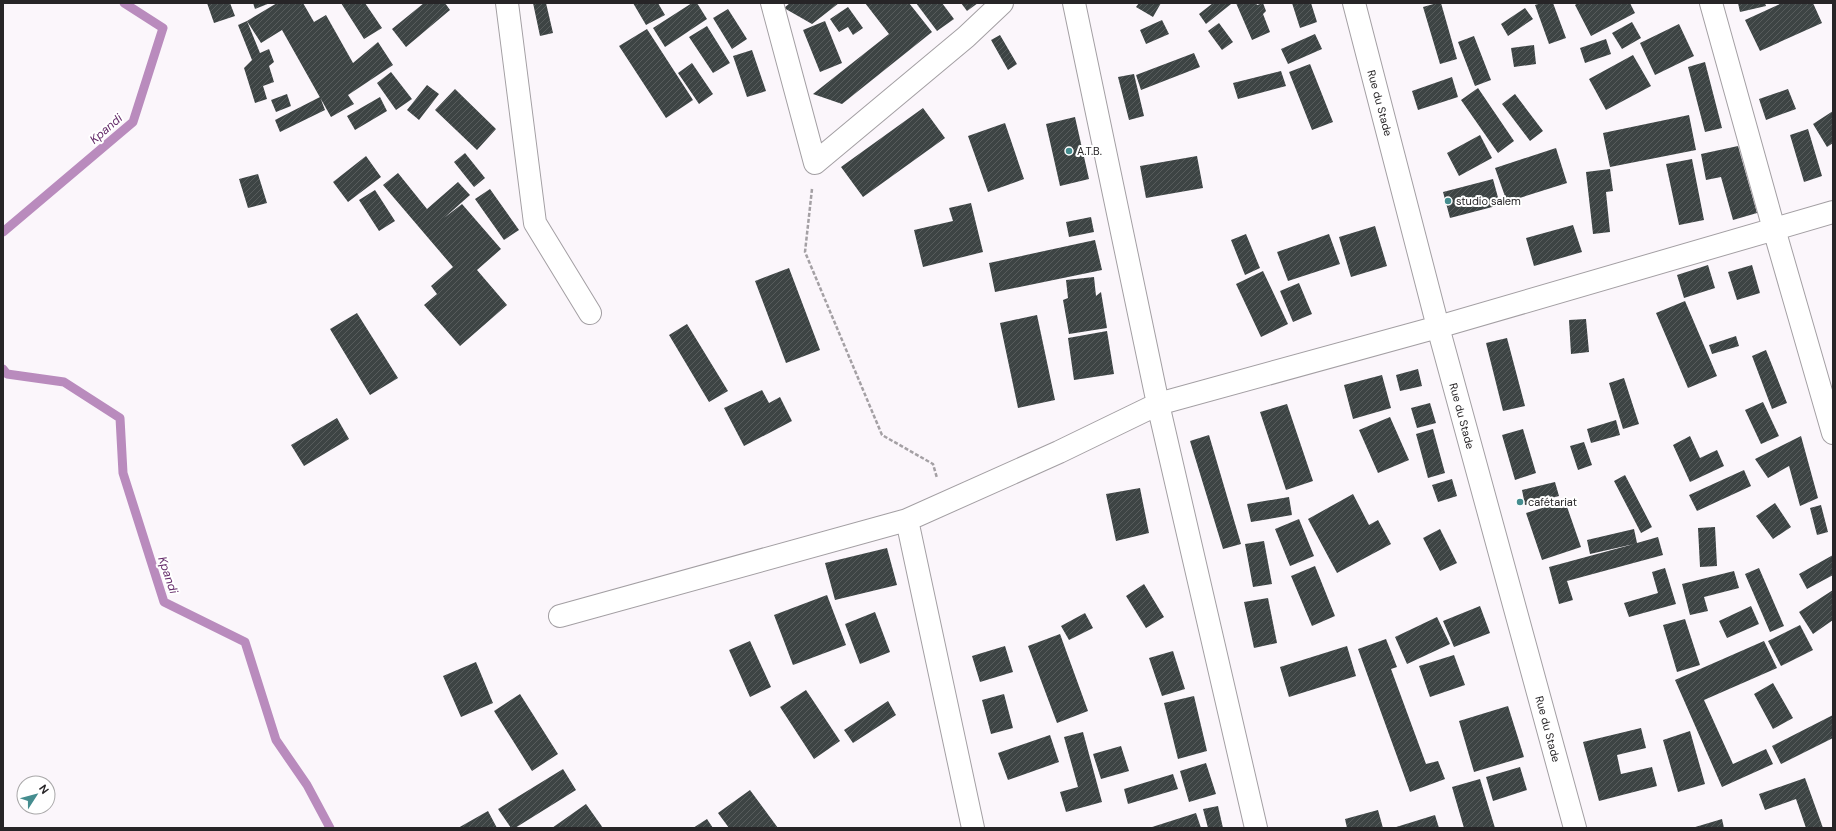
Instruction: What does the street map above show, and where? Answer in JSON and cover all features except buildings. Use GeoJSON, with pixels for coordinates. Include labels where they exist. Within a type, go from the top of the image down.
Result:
{"type":"FeatureCollection","features":[{"type":"Feature","properties":{"kind":"street"},"geometry":{"type":"LineString","coordinates":[[507,3],[535,223],[590,313]]}},
{"type":"Feature","properties":{"kind":"street"},"geometry":{"type":"LineString","coordinates":[[772,3],[815,163],[966,37],[1002,3]]}},
{"type":"Feature","properties":{"kind":"street"},"geometry":{"type":"LineString","coordinates":[[1074,3],[1158,404],[1256,828]]}},
{"type":"Feature","properties":{"kind":"street","name":"Rue du Stade"},"geometry":{"type":"LineString","coordinates":[[1354,3],[1438,327],[1575,828]]}},
{"type":"Feature","properties":{"kind":"street"},"geometry":{"type":"LineString","coordinates":[[1711,3],[1833,433]]}},
{"type":"Feature","properties":{"kind":"street"},"geometry":{"type":"LineString","coordinates":[[560,616],[907,520],[1059,452],[1158,404],[1438,327],[1833,212]]}},
{"type":"Feature","properties":{"kind":"street"},"geometry":{"type":"LineString","coordinates":[[907,520],[973,828]]}},
{"type":"Feature","properties":{"kind":"path"},"geometry":{"type":"LineString","coordinates":[[815,163],[805,252],[882,435],[933,464],[944,504]]}},
{"type":"Feature","properties":{"kind":"waterway","name":"Kpandi"},"geometry":{"type":"LineString","coordinates":[[3,232],[133,122],[163,28],[124,3]]}},
{"type":"Feature","properties":{"kind":"waterway","name":"Kpandi"},"geometry":{"type":"LineString","coordinates":[[3,369],[7,374],[64,382],[120,418],[123,473],[164,602],[245,642],[276,740],[307,785],[330,828]]}},
{"type":"Feature","properties":{"kind":"place","name":"A.T.B."},"geometry":{"type":"Point","coordinates":[1069,151]}},
{"type":"Feature","properties":{"kind":"place","name":"studio salem"},"geometry":{"type":"Point","coordinates":[1448,201]}},
{"type":"Feature","properties":{"kind":"place","name":"cafétariat"},"geometry":{"type":"Point","coordinates":[1520,502]}}]}
